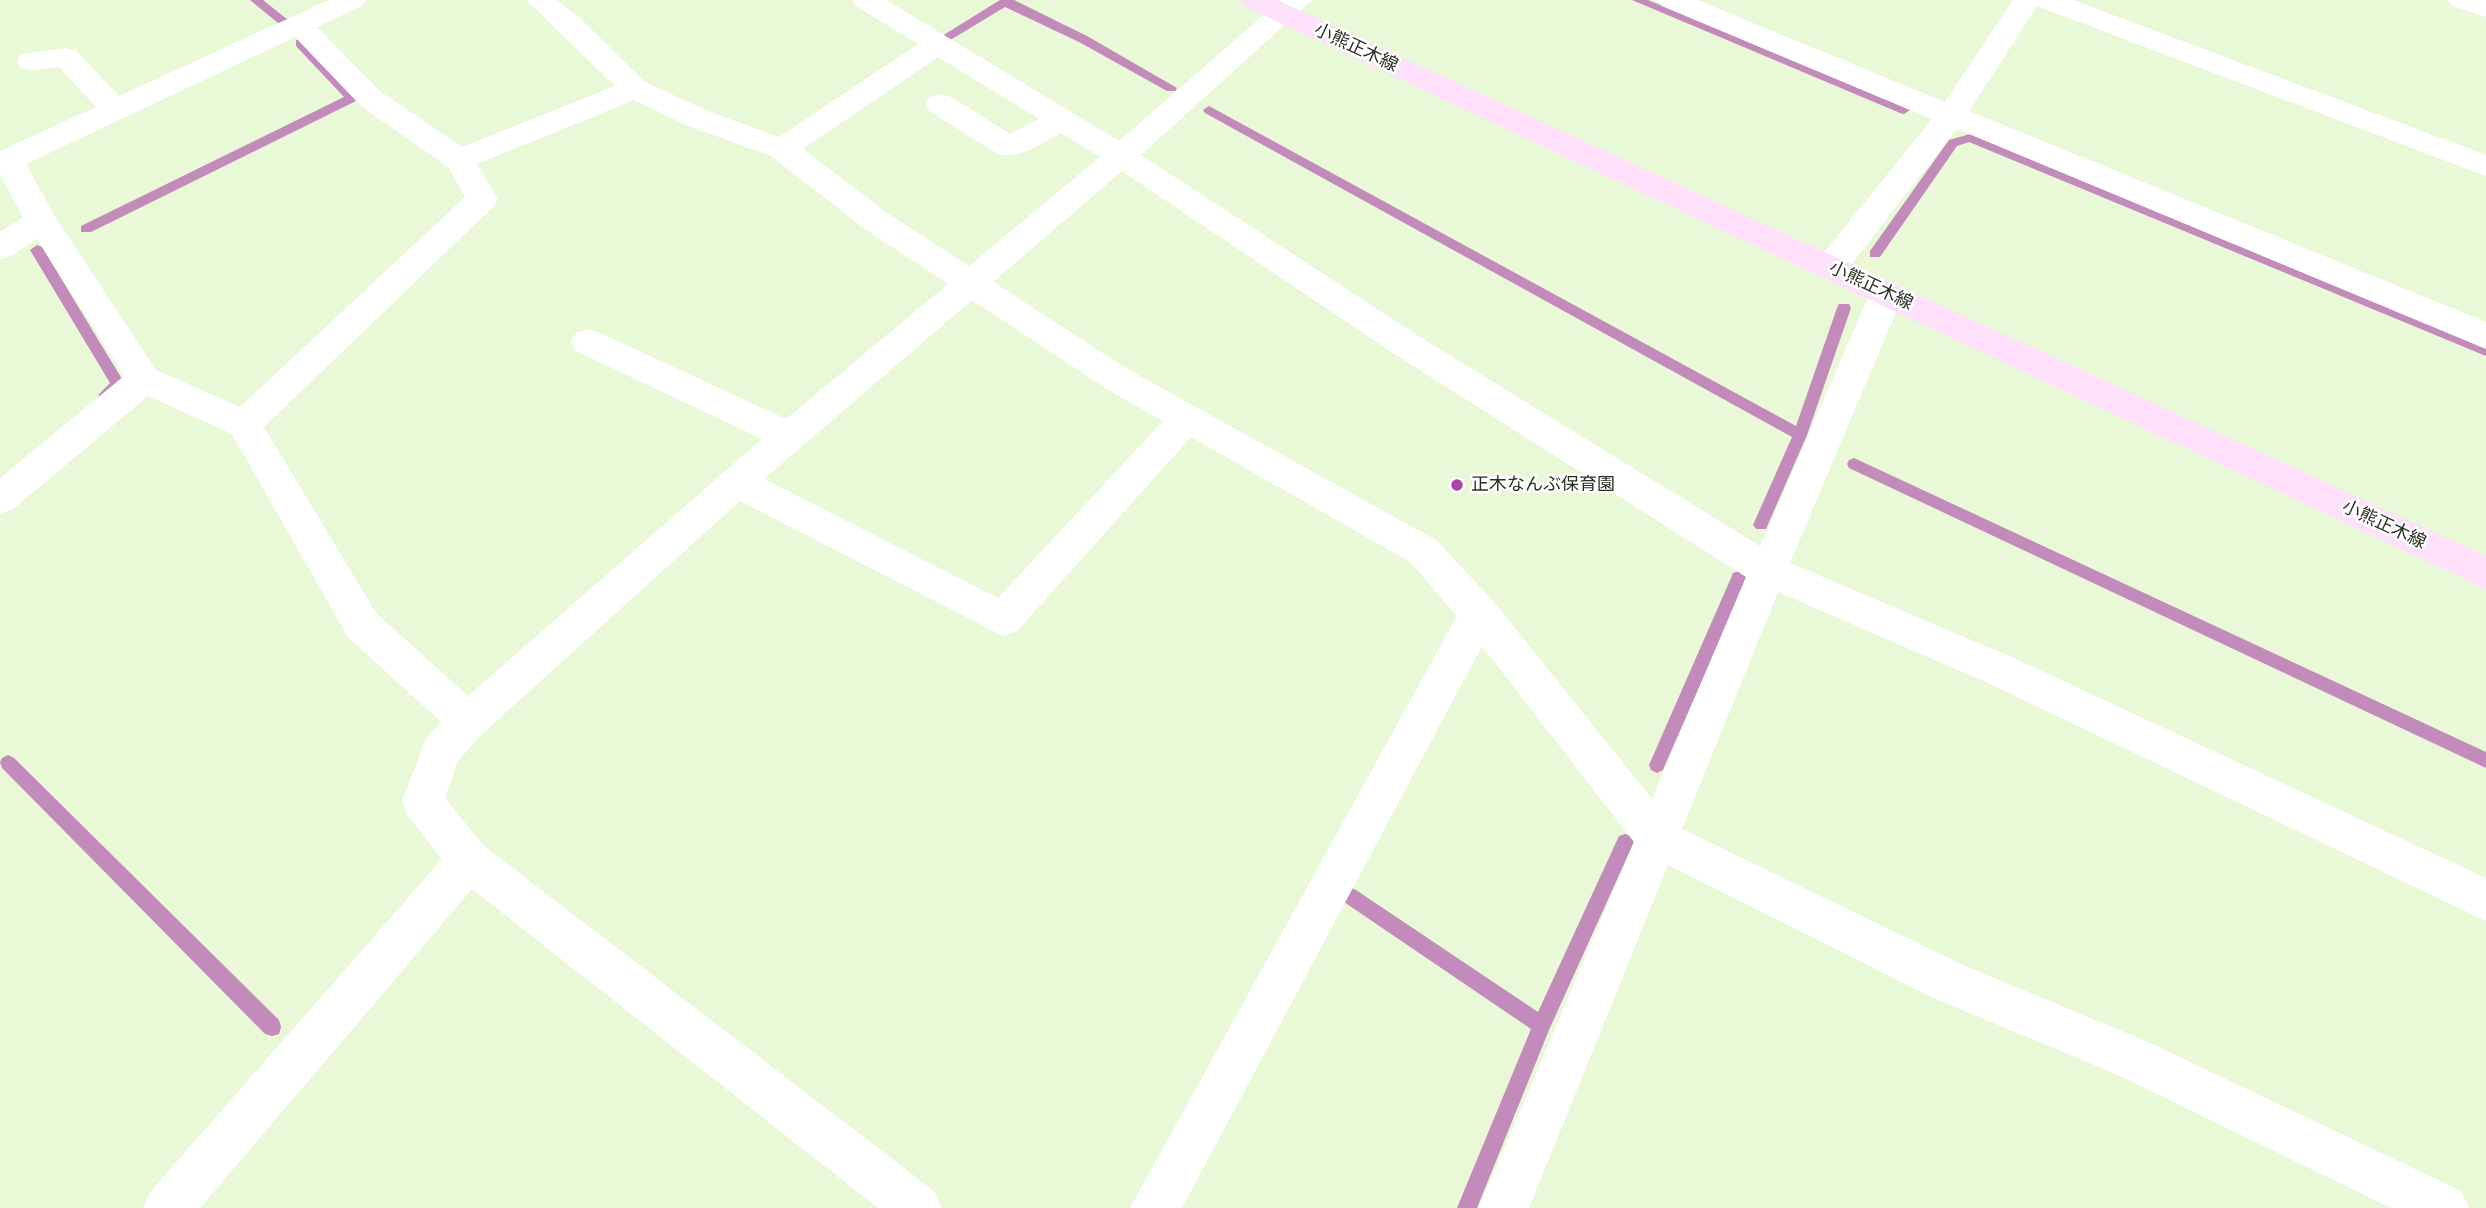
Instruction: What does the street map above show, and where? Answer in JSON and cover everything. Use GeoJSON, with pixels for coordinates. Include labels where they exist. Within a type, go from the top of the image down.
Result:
{"type":"FeatureCollection","features":[{"type":"Feature","properties":{"kind":"main road","name":"小熊正木線"},"geometry":{"type":"LineString","coordinates":[[1254,0],[1290,7],[1831,267],[2486,573]]}},
{"type":"Feature","properties":{"kind":"street"},"geometry":{"type":"LineString","coordinates":[[352,0],[8,160],[41,220],[144,379],[244,424],[362,625],[468,721]]}},
{"type":"Feature","properties":{"kind":"street"},"geometry":{"type":"LineString","coordinates":[[540,0],[571,25],[635,89],[697,118],[782,149],[876,221],[1117,379],[1423,551],[1479,613],[1657,838],[1947,981],[2132,1058],[2444,1208]]}},
{"type":"Feature","properties":{"kind":"street"},"geometry":{"type":"LineString","coordinates":[[866,0],[1121,156],[1408,346],[1768,571],[2002,671],[2486,900]]}},
{"type":"Feature","properties":{"kind":"street"},"geometry":{"type":"LineString","coordinates":[[1672,0],[2486,336]]}},
{"type":"Feature","properties":{"kind":"street"},"geometry":{"type":"LineString","coordinates":[[1831,267],[1951,116],[2027,0]]}},
{"type":"Feature","properties":{"kind":"street"},"geometry":{"type":"LineString","coordinates":[[2047,0],[2486,166]]}},
{"type":"Feature","properties":{"kind":"street"},"geometry":{"type":"LineString","coordinates":[[2462,0],[2486,8]]}},
{"type":"Feature","properties":{"kind":"street"},"geometry":{"type":"LineString","coordinates":[[918,1208],[469,860],[423,802],[441,751],[468,721],[789,436],[1121,156],[1290,7]]}},
{"type":"Feature","properties":{"kind":"street"},"geometry":{"type":"LineString","coordinates":[[244,424],[482,199],[459,160],[371,99],[299,26]]}},
{"type":"Feature","properties":{"kind":"street"},"geometry":{"type":"LineString","coordinates":[[782,149],[936,45]]}},
{"type":"Feature","properties":{"kind":"street"},"geometry":{"type":"LineString","coordinates":[[31,61],[66,57],[115,110]]}},
{"type":"Feature","properties":{"kind":"street"},"geometry":{"type":"LineString","coordinates":[[459,160],[635,89]]}},
{"type":"Feature","properties":{"kind":"street"},"geometry":{"type":"LineString","coordinates":[[940,104],[1009,147],[1061,120]]}},
{"type":"Feature","properties":{"kind":"street"},"geometry":{"type":"LineString","coordinates":[[0,248],[41,220]]}},
{"type":"Feature","properties":{"kind":"street"},"geometry":{"type":"LineString","coordinates":[[1504,1208],[1768,571],[1887,293]]}},
{"type":"Feature","properties":{"kind":"street"},"geometry":{"type":"LineString","coordinates":[[588,342],[789,436]]}},
{"type":"Feature","properties":{"kind":"street"},"geometry":{"type":"LineString","coordinates":[[0,499],[144,379]]}},
{"type":"Feature","properties":{"kind":"street"},"geometry":{"type":"LineString","coordinates":[[737,482],[1003,620],[1187,418]]}},
{"type":"Feature","properties":{"kind":"street"},"geometry":{"type":"LineString","coordinates":[[1155,1208],[1479,613]]}},
{"type":"Feature","properties":{"kind":"street"},"geometry":{"type":"LineString","coordinates":[[168,1208],[413,928],[469,860]]}},
{"type":"Feature","properties":{"kind":"waterway"},"geometry":{"type":"LineString","coordinates":[[256,0],[282,20]]}},
{"type":"Feature","properties":{"kind":"waterway"},"geometry":{"type":"LineString","coordinates":[[948,36],[1008,0]]}},
{"type":"Feature","properties":{"kind":"waterway"},"geometry":{"type":"LineString","coordinates":[[1638,0],[1904,110]]}},
{"type":"Feature","properties":{"kind":"waterway"},"geometry":{"type":"LineString","coordinates":[[1005,2],[1083,39],[1171,88]]}},
{"type":"Feature","properties":{"kind":"waterway"},"geometry":{"type":"LineString","coordinates":[[86,229],[352,98],[300,43]]}},
{"type":"Feature","properties":{"kind":"waterway"},"geometry":{"type":"LineString","coordinates":[[1209,110],[1800,435]]}},
{"type":"Feature","properties":{"kind":"waterway"},"geometry":{"type":"LineString","coordinates":[[1875,254],[1953,143],[1970,138],[2486,351]]}},
{"type":"Feature","properties":{"kind":"waterway"},"geometry":{"type":"LineString","coordinates":[[37,250],[118,384],[105,395]]}},
{"type":"Feature","properties":{"kind":"waterway"},"geometry":{"type":"LineString","coordinates":[[1800,435],[1844,308]]}},
{"type":"Feature","properties":{"kind":"waterway"},"geometry":{"type":"LineString","coordinates":[[1761,525],[1800,435]]}},
{"type":"Feature","properties":{"kind":"waterway"},"geometry":{"type":"LineString","coordinates":[[1854,464],[2486,760]]}},
{"type":"Feature","properties":{"kind":"waterway"},"geometry":{"type":"LineString","coordinates":[[1657,765],[1739,578]]}},
{"type":"Feature","properties":{"kind":"waterway"},"geometry":{"type":"LineString","coordinates":[[8,763],[272,1027]]}},
{"type":"Feature","properties":{"kind":"waterway"},"geometry":{"type":"LineString","coordinates":[[1542,1025],[1625,842]]}},
{"type":"Feature","properties":{"kind":"waterway"},"geometry":{"type":"LineString","coordinates":[[1350,896],[1542,1025]]}},
{"type":"Feature","properties":{"kind":"waterway"},"geometry":{"type":"LineString","coordinates":[[1467,1208],[1542,1025]]}},
{"type":"Feature","properties":{"kind":"place","name":"正木なんぶ保育園"},"geometry":{"type":"Point","coordinates":[1457,485]}}]}
